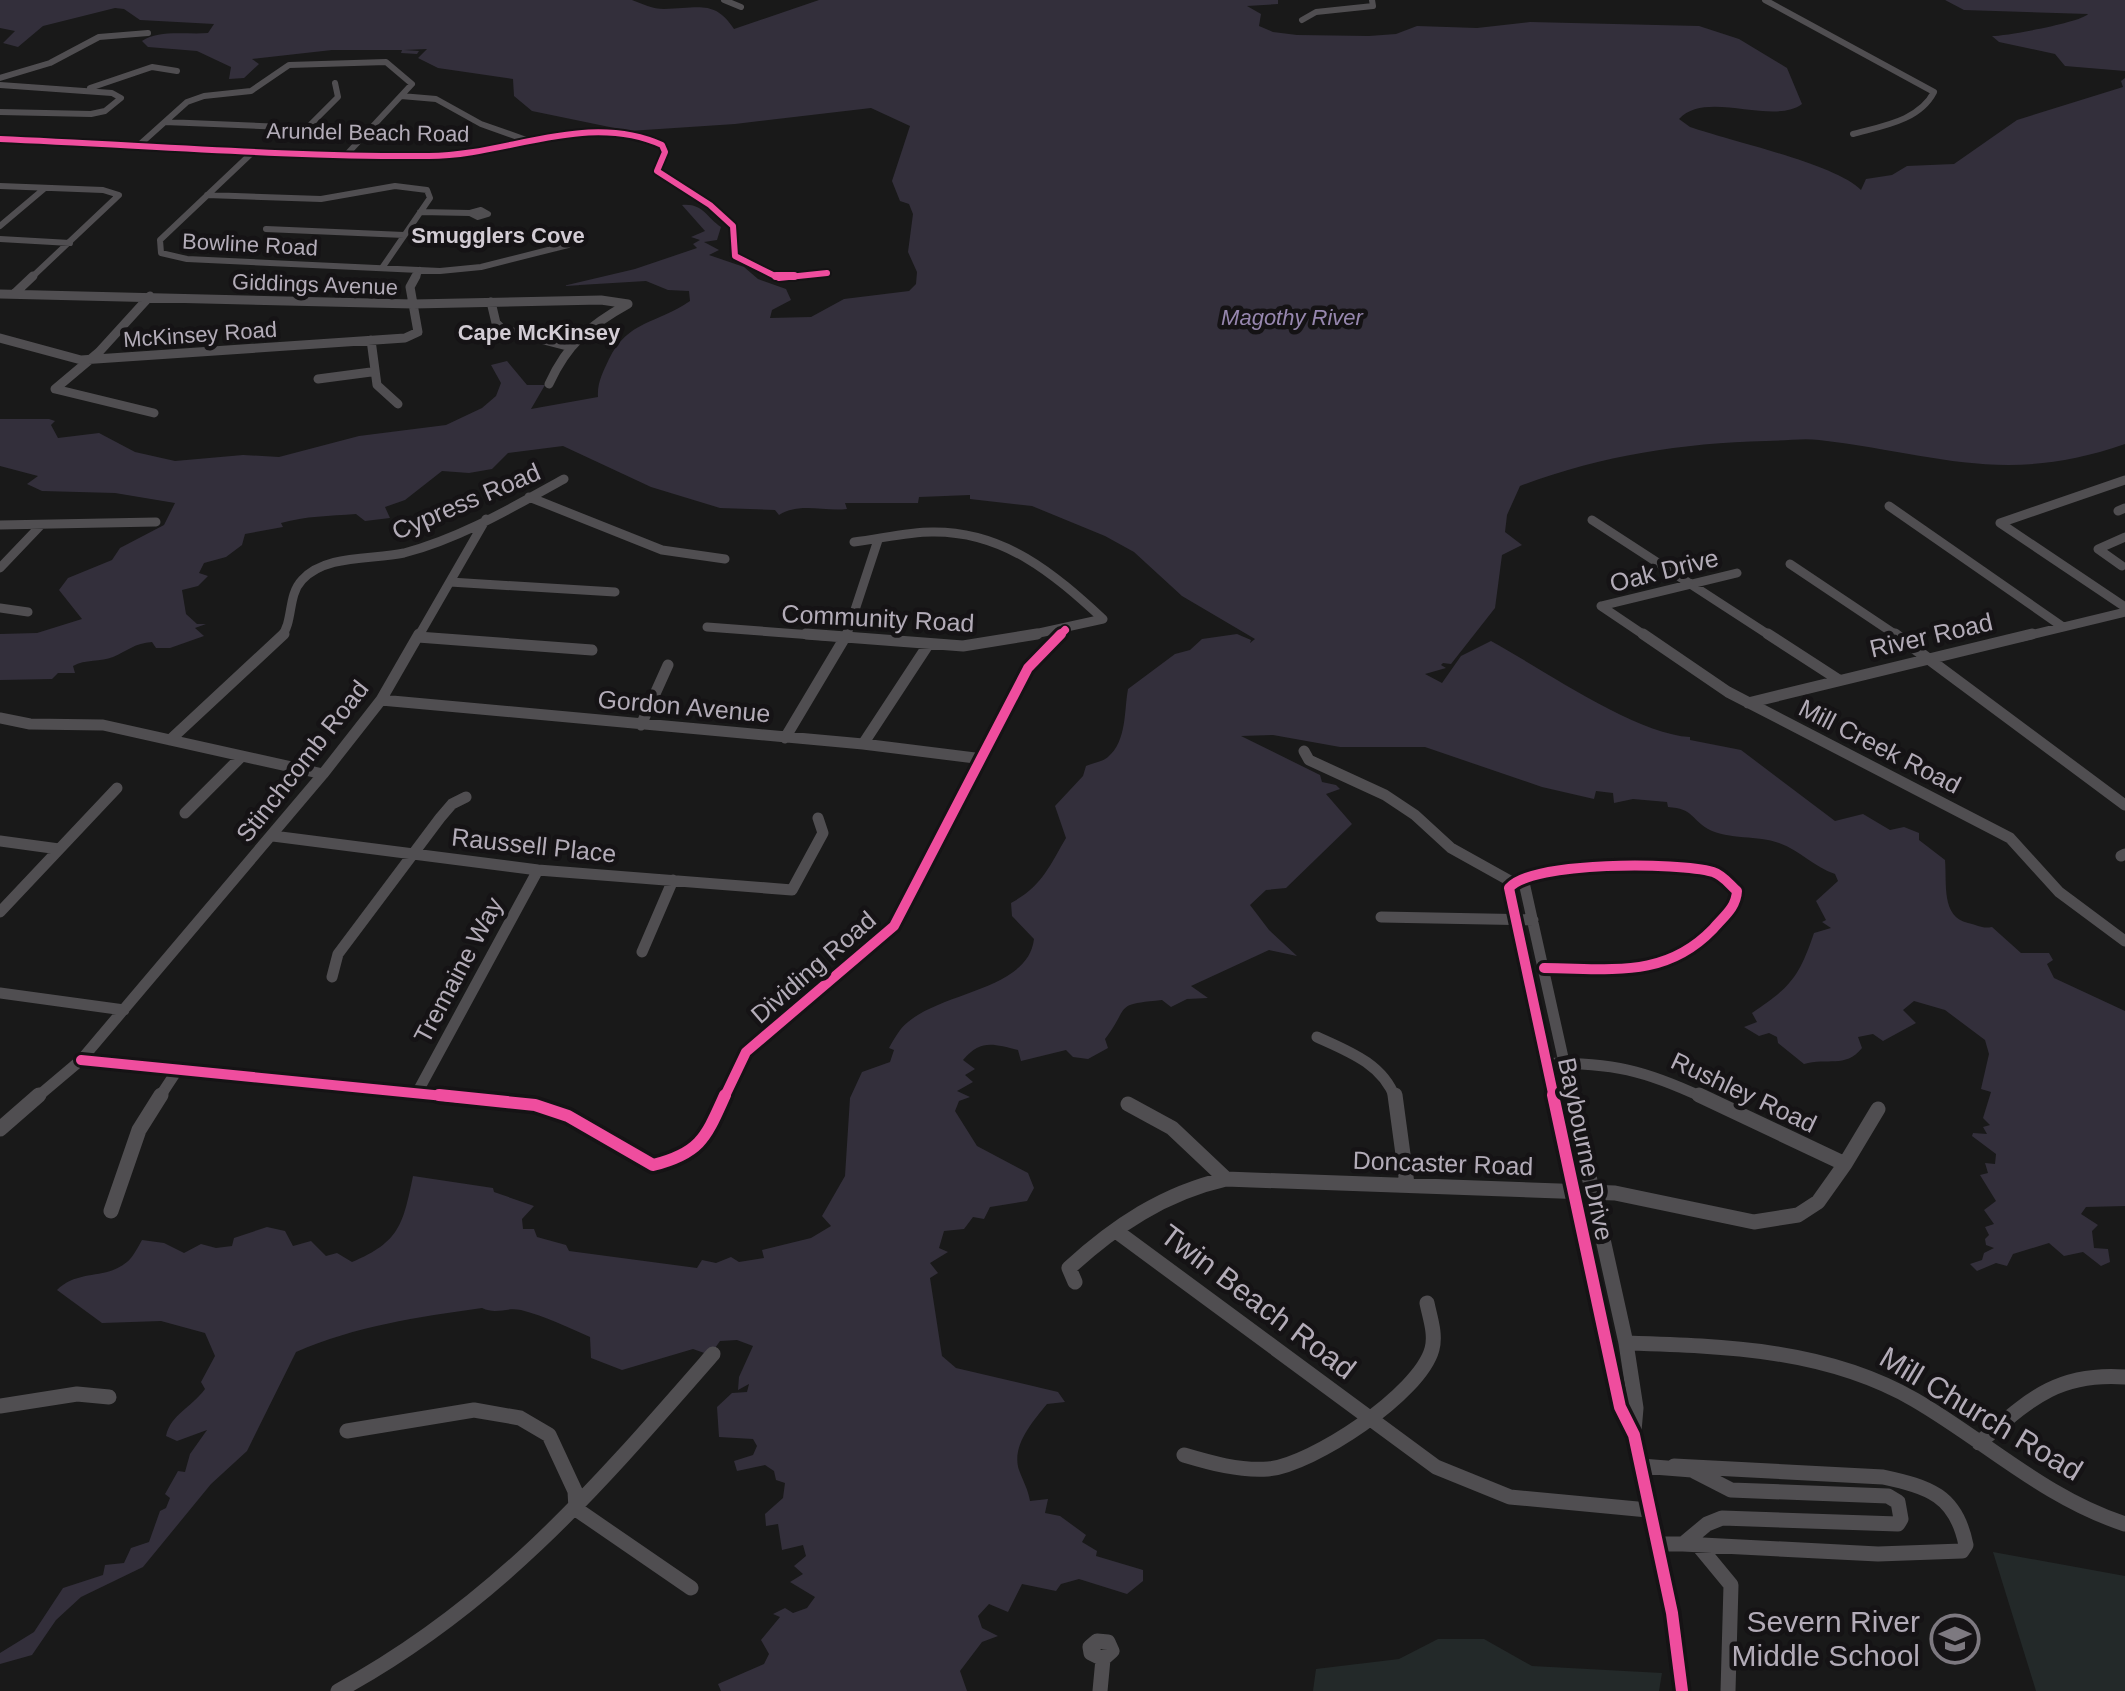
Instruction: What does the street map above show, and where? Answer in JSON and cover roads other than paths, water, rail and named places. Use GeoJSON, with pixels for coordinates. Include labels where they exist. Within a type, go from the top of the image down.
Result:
{"type":"FeatureCollection","features":[{"type":"Feature","properties":{"kind":"street"},"geometry":{"type":"LineString","coordinates":[[724,0],[741,8]]}},
{"type":"Feature","properties":{"kind":"street"},"geometry":{"type":"LineString","coordinates":[[1302,20],[1316,12],[1373,6],[1372,0]]}},
{"type":"Feature","properties":{"kind":"street"},"geometry":{"type":"LineString","coordinates":[[1766,0],[1934,92],[1932,100],[1918,111],[1853,134]]}},
{"type":"Feature","properties":{"kind":"street"},"geometry":{"type":"LineString","coordinates":[[88,29],[104,36]]}},
{"type":"Feature","properties":{"kind":"street"},"geometry":{"type":"LineString","coordinates":[[0,82],[104,36],[148,33]]}},
{"type":"Feature","properties":{"kind":"street"},"geometry":{"type":"LineString","coordinates":[[138,146],[194,99],[253,95],[289,65],[386,62],[412,82],[347,154]]}},
{"type":"Feature","properties":{"kind":"street"},"geometry":{"type":"LineString","coordinates":[[80,91],[121,80],[152,66],[177,70]]}},
{"type":"Feature","properties":{"kind":"street"},"geometry":{"type":"LineString","coordinates":[[0,82],[116,94],[121,98],[108,110],[91,114],[0,112]]}},
{"type":"Feature","properties":{"kind":"street"},"geometry":{"type":"LineString","coordinates":[[165,122],[307,128],[338,97],[335,84]]}},
{"type":"Feature","properties":{"kind":"street"},"geometry":{"type":"LineString","coordinates":[[401,96],[436,99],[484,125],[534,142]]}},
{"type":"Feature","properties":{"kind":"street","name":"Arundel Beach Road"},"geometry":{"type":"LineString","coordinates":[[0,139],[446,156],[599,131],[651,138],[664,148],[657,168],[660,173],[710,205],[733,226],[736,256],[779,278],[827,274]]}},
{"type":"Feature","properties":{"kind":"street"},"geometry":{"type":"LineString","coordinates":[[102,155],[114,145]]}},
{"type":"Feature","properties":{"kind":"street"},"geometry":{"type":"LineString","coordinates":[[192,159],[203,148]]}},
{"type":"Feature","properties":{"kind":"street","name":"Bowline Road"},"geometry":{"type":"LineString","coordinates":[[254,150],[160,240],[162,253],[185,259],[420,270],[480,267],[556,248]]}},
{"type":"Feature","properties":{"kind":"street"},"geometry":{"type":"LineString","coordinates":[[0,186],[117,193],[118,200],[14,294]]}},
{"type":"Feature","properties":{"kind":"street"},"geometry":{"type":"LineString","coordinates":[[254,197],[264,186]]}},
{"type":"Feature","properties":{"kind":"street"},"geometry":{"type":"LineString","coordinates":[[207,195],[323,199],[408,186],[430,192],[382,268]]}},
{"type":"Feature","properties":{"kind":"street"},"geometry":{"type":"LineString","coordinates":[[0,226],[46,188]]}},
{"type":"Feature","properties":{"kind":"street"},"geometry":{"type":"LineString","coordinates":[[420,212],[470,214]]}},
{"type":"Feature","properties":{"kind":"street"},"geometry":{"type":"LineString","coordinates":[[266,229],[404,235]]}},
{"type":"Feature","properties":{"kind":"street"},"geometry":{"type":"LineString","coordinates":[[0,240],[70,243]]}},
{"type":"Feature","properties":{"kind":"street"},"geometry":{"type":"LineString","coordinates":[[413,304],[410,284],[420,270]]}},
{"type":"Feature","properties":{"kind":"street","name":"Giddings Avenue"},"geometry":{"type":"LineString","coordinates":[[0,294],[413,304],[601,300],[628,304],[567,346]]}},
{"type":"Feature","properties":{"kind":"street"},"geometry":{"type":"LineString","coordinates":[[150,296],[90,360],[58,384],[56,391],[154,413]]}},
{"type":"Feature","properties":{"kind":"street"},"geometry":{"type":"LineString","coordinates":[[491,302],[496,323],[502,328],[567,346],[549,384]]}},
{"type":"Feature","properties":{"kind":"street","name":"McKinsey Road"},"geometry":{"type":"LineString","coordinates":[[0,338],[66,358],[90,360],[405,338],[418,332],[413,304]]}},
{"type":"Feature","properties":{"kind":"street"},"geometry":{"type":"LineString","coordinates":[[371,340],[372,372],[381,394],[398,404]]}},
{"type":"Feature","properties":{"kind":"street"},"geometry":{"type":"LineString","coordinates":[[318,379],[372,372]]}},
{"type":"Feature","properties":{"kind":"street","name":"Cypress Road"},"geometry":{"type":"LineString","coordinates":[[170,740],[285,633],[292,615],[294,588],[303,578],[333,566],[402,553],[564,480]]}},
{"type":"Feature","properties":{"kind":"street"},"geometry":{"type":"LineString","coordinates":[[2125,480],[2000,523],[2125,610]]}},
{"type":"Feature","properties":{"kind":"street"},"geometry":{"type":"LineString","coordinates":[[529,498],[662,550],[726,559]]}},
{"type":"Feature","properties":{"kind":"street"},"geometry":{"type":"LineString","coordinates":[[1889,506],[2063,627]]}},
{"type":"Feature","properties":{"kind":"street","name":"Stinchcomb Road"},"geometry":{"type":"LineString","coordinates":[[0,1129],[81,1060],[323,774],[381,700],[486,518]]}},
{"type":"Feature","properties":{"kind":"street"},"geometry":{"type":"LineString","coordinates":[[1596,519],[1839,680]]}},
{"type":"Feature","properties":{"kind":"street"},"geometry":{"type":"LineString","coordinates":[[0,525],[156,522]]}},
{"type":"Feature","properties":{"kind":"street"},"geometry":{"type":"LineString","coordinates":[[0,568],[41,524]]}},
{"type":"Feature","properties":{"kind":"street","name":"Community Road"},"geometry":{"type":"LineString","coordinates":[[708,627],[963,646],[1065,630],[1103,618],[1023,550],[961,532],[878,540]]}},
{"type":"Feature","properties":{"kind":"street"},"geometry":{"type":"LineString","coordinates":[[2122,566],[2098,549],[2125,537]]}},
{"type":"Feature","properties":{"kind":"street"},"geometry":{"type":"LineString","coordinates":[[785,738],[846,638],[878,540],[854,542]]}},
{"type":"Feature","properties":{"kind":"street"},"geometry":{"type":"LineString","coordinates":[[1790,564],[1931,658],[2125,805]]}},
{"type":"Feature","properties":{"kind":"street","name":"Oak Drive"},"geometry":{"type":"LineString","coordinates":[[1601,606],[1737,573]]}},
{"type":"Feature","properties":{"kind":"street"},"geometry":{"type":"LineString","coordinates":[[450,582],[615,592]]}},
{"type":"Feature","properties":{"kind":"street","name":"Mill Creek Road"},"geometry":{"type":"LineString","coordinates":[[1601,606],[1748,703],[2010,838],[2059,892],[2125,942]]}},
{"type":"Feature","properties":{"kind":"street"},"geometry":{"type":"LineString","coordinates":[[0,608],[28,612]]}},
{"type":"Feature","properties":{"kind":"street","name":"River Road"},"geometry":{"type":"LineString","coordinates":[[1748,703],[2125,610]]}},
{"type":"Feature","properties":{"kind":"street","name":"Dividing Road"},"geometry":{"type":"LineString","coordinates":[[81,1060],[535,1105],[568,1116],[653,1165],[674,1160],[704,1141],[746,1052],[894,926],[1028,668],[1065,630]]}},
{"type":"Feature","properties":{"kind":"street"},"geometry":{"type":"LineString","coordinates":[[418,637],[592,650]]}},
{"type":"Feature","properties":{"kind":"street"},"geometry":{"type":"LineString","coordinates":[[863,744],[928,645]]}},
{"type":"Feature","properties":{"kind":"street"},"geometry":{"type":"LineString","coordinates":[[642,725],[668,665]]}},
{"type":"Feature","properties":{"kind":"street","name":"Gordon Avenue"},"geometry":{"type":"LineString","coordinates":[[381,700],[863,744],[983,759]]}},
{"type":"Feature","properties":{"kind":"street"},"geometry":{"type":"LineString","coordinates":[[0,718],[43,724],[81,722],[323,774]]}},
{"type":"Feature","properties":{"kind":"street"},"geometry":{"type":"LineString","coordinates":[[1304,752],[1309,760],[1384,795],[1415,815],[1450,848],[1518,880],[1569,870],[1692,868],[1719,874],[1734,886],[1736,904],[1689,950],[1648,965],[1544,968]]}},
{"type":"Feature","properties":{"kind":"street"},"geometry":{"type":"LineString","coordinates":[[185,813],[242,756]]}},
{"type":"Feature","properties":{"kind":"street"},"geometry":{"type":"LineString","coordinates":[[0,912],[118,788]]}},
{"type":"Feature","properties":{"kind":"street"},"geometry":{"type":"LineString","coordinates":[[332,978],[338,954],[452,804],[466,797]]}},
{"type":"Feature","properties":{"kind":"street","name":"Raussell Place"},"geometry":{"type":"LineString","coordinates":[[273,836],[538,870],[792,890],[822,833],[818,818]]}},
{"type":"Feature","properties":{"kind":"street"},"geometry":{"type":"LineString","coordinates":[[0,841],[58,848]]}},
{"type":"Feature","properties":{"kind":"street","name":"Tremaine Way"},"geometry":{"type":"LineString","coordinates":[[418,1091],[538,870]]}},
{"type":"Feature","properties":{"kind":"street"},"geometry":{"type":"LineString","coordinates":[[642,952],[673,880]]}},
{"type":"Feature","properties":{"kind":"street","name":"Baybourne Drive"},"geometry":{"type":"LineString","coordinates":[[1518,880],[1534,920],[1626,1343],[1636,1408],[1634,1435],[1620,1404],[1508,888],[1518,880]]}},
{"type":"Feature","properties":{"kind":"street"},"geometry":{"type":"LineString","coordinates":[[1381,917],[1534,920]]}},
{"type":"Feature","properties":{"kind":"street"},"geometry":{"type":"LineString","coordinates":[[0,993],[124,1010]]}},
{"type":"Feature","properties":{"kind":"street"},"geometry":{"type":"LineString","coordinates":[[1317,1037],[1358,1053],[1389,1079],[1397,1093],[1407,1184]]}},
{"type":"Feature","properties":{"kind":"street","name":"Rushley Road"},"geometry":{"type":"LineString","coordinates":[[1547,1062],[1605,1063],[1655,1075],[1840,1170]]}},
{"type":"Feature","properties":{"kind":"street"},"geometry":{"type":"LineString","coordinates":[[111,1211],[139,1130],[178,1069]]}},
{"type":"Feature","properties":{"kind":"street"},"geometry":{"type":"LineString","coordinates":[[1128,1104],[1172,1128],[1226,1179]]}},
{"type":"Feature","properties":{"kind":"street","name":"Doncaster Road"},"geometry":{"type":"LineString","coordinates":[[1075,1282],[1069,1268],[1116,1231],[1180,1190],[1226,1179],[1592,1192],[1636,1196],[1691,1212],[1749,1222],[1792,1216],[1818,1202],[1878,1110]]}},
{"type":"Feature","properties":{"kind":"street","name":"Twin Beach Road"},"geometry":{"type":"LineString","coordinates":[[1116,1231],[1436,1467],[1510,1498],[1648,1510]]}},
{"type":"Feature","properties":{"kind":"street"},"geometry":{"type":"LineString","coordinates":[[1184,1455],[1247,1472],[1314,1458],[1420,1374],[1434,1345],[1427,1302]]}},
{"type":"Feature","properties":{"kind":"street","name":"Mill Church Road"},"geometry":{"type":"LineString","coordinates":[[1626,1343],[1732,1348],[1844,1367],[1914,1400],[2102,1518],[2125,1524]]}},
{"type":"Feature","properties":{"kind":"street"},"geometry":{"type":"LineString","coordinates":[[338,1691],[422,1645],[576,1509],[713,1354]]}},
{"type":"Feature","properties":{"kind":"street"},"geometry":{"type":"LineString","coordinates":[[1979,1442],[2036,1394],[2062,1379],[2079,1375],[2125,1377]]}},
{"type":"Feature","properties":{"kind":"street"},"geometry":{"type":"LineString","coordinates":[[0,1406],[78,1394],[109,1397]]}},
{"type":"Feature","properties":{"kind":"street"},"geometry":{"type":"LineString","coordinates":[[346,1432],[474,1410],[520,1418],[549,1436],[575,1491],[576,1509]]}},
{"type":"Feature","properties":{"kind":"street"},"geometry":{"type":"LineString","coordinates":[[1634,1435],[1672,1613],[1682,1691]]}},
{"type":"Feature","properties":{"kind":"street"},"geometry":{"type":"LineString","coordinates":[[1640,1466],[1882,1477],[1909,1482],[1946,1500],[1959,1512],[1966,1544],[1962,1551],[1878,1554],[1656,1544]]}},
{"type":"Feature","properties":{"kind":"street"},"geometry":{"type":"LineString","coordinates":[[1674,1466],[1692,1470],[1731,1490],[1888,1496],[1898,1502],[1901,1519],[1898,1524],[1722,1518],[1707,1524],[1691,1545]]}},
{"type":"Feature","properties":{"kind":"street"},"geometry":{"type":"LineString","coordinates":[[576,1509],[691,1588]]}},
{"type":"Feature","properties":{"kind":"street"},"geometry":{"type":"LineString","coordinates":[[1691,1545],[1731,1585],[1728,1691]]}},
{"type":"Feature","properties":{"kind":"street"},"geometry":{"type":"LineString","coordinates":[[1100,1691],[1103,1659]]}},
{"type":"Feature","properties":{"kind":"water","name":"Magothy River"},"geometry":{"type":"Polygon","coordinates":[[[0,0],[632,0],[660,9],[713,10],[734,29],[819,0],[1278,0],[1278,4],[1247,6],[1261,14],[1259,26],[1297,35],[1369,36],[1396,34],[1417,26],[1477,28],[1530,22],[1699,26],[1739,39],[1787,68],[1802,104],[1774,111],[1706,107],[1679,119],[1690,127],[1829,171],[1861,190],[1866,179],[1892,175],[1907,166],[1954,164],[2017,120],[2123,87],[2121,81],[2125,78],[2125,444],[2043,463],[2006,465],[1819,440],[1734,442],[1641,453],[1550,476],[1520,486],[1507,515],[1505,532],[1522,545],[1502,555],[1495,608],[1451,664],[1443,663],[1446,668],[1425,674],[1442,683],[1461,656],[1491,641],[1643,725],[1741,750],[1835,821],[1863,814],[1890,830],[1904,827],[1919,833],[1919,840],[1945,860],[1949,907],[1959,920],[1992,927],[2021,953],[2049,953],[2053,960],[2047,964],[2054,978],[2125,1011],[2125,1206],[2086,1207],[2081,1214],[2098,1225],[2092,1231],[2094,1248],[2108,1249],[2110,1262],[2101,1266],[2083,1252],[2064,1256],[2049,1243],[2013,1254],[2007,1266],[1996,1263],[1977,1271],[1970,1264],[1982,1260],[1984,1253],[1994,1248],[1986,1245],[1989,1235],[1985,1227],[1994,1224],[1984,1210],[1996,1201],[1980,1175],[1988,1173],[1985,1163],[1995,1164],[1996,1154],[1972,1136],[1987,1134],[1983,1127],[1990,1125],[1983,1118],[1991,1092],[1981,1089],[1989,1054],[1985,1040],[1945,1010],[1914,1001],[1903,1010],[1916,1023],[1883,1041],[1873,1034],[1858,1037],[1862,1048],[1849,1058],[1804,1064],[1778,1043],[1777,1037],[1769,1033],[1759,1036],[1744,1027],[1757,1022],[1752,1013],[1792,980],[1814,933],[1831,928],[1822,922],[1826,920],[1816,901],[1838,881],[1835,874],[1779,843],[1708,829],[1687,812],[1668,807],[1667,802],[1633,799],[1614,803],[1613,793],[1596,791],[1594,799],[1542,787],[1425,747],[1340,747],[1273,735],[1241,736],[1320,775],[1322,782],[1336,785],[1340,789],[1326,794],[1352,824],[1286,888],[1266,890],[1250,905],[1297,956],[1269,950],[1191,986],[1208,998],[1187,999],[1171,1007],[1162,1000],[1129,1006],[1105,1039],[1108,1048],[1088,1059],[1073,1057],[1066,1050],[1021,1061],[1018,1050],[994,1045],[970,1053],[963,1060],[975,1069],[965,1075],[973,1082],[957,1091],[970,1097],[959,1101],[955,1111],[977,1146],[1028,1173],[1034,1188],[1027,1201],[990,1207],[984,1219],[973,1217],[964,1229],[944,1231],[939,1248],[948,1252],[930,1263],[938,1273],[930,1278],[942,1356],[956,1368],[1058,1392],[1065,1402],[1047,1404],[1030,1426],[1018,1452],[1019,1470],[1030,1501],[1048,1499],[1045,1513],[1060,1516],[1086,1535],[1082,1542],[1097,1551],[1096,1556],[1143,1570],[1143,1581],[1127,1594],[1079,1579],[1061,1584],[1056,1591],[1022,1584],[1008,1612],[989,1604],[978,1616],[982,1628],[998,1636],[982,1642],[960,1671],[967,1691],[721,1691],[718,1684],[764,1664],[769,1654],[761,1640],[780,1617],[773,1614],[785,1608],[793,1613],[807,1608],[815,1597],[790,1582],[803,1574],[794,1566],[806,1556],[803,1545],[782,1550],[778,1524],[766,1526],[765,1514],[783,1498],[785,1483],[776,1480],[774,1471],[765,1465],[737,1471],[734,1461],[753,1455],[757,1446],[753,1439],[719,1437],[717,1407],[732,1393],[747,1392],[749,1384],[738,1390],[739,1377],[753,1346],[737,1340],[720,1341],[710,1355],[693,1349],[622,1370],[591,1358],[590,1337],[573,1329],[521,1310],[482,1308],[364,1329],[296,1352],[247,1451],[211,1484],[143,1567],[81,1597],[56,1620],[32,1655],[0,1664],[0,1653],[34,1632],[63,1588],[103,1575],[105,1565],[124,1563],[131,1548],[149,1542],[160,1511],[170,1498],[165,1494],[178,1471],[185,1472],[190,1454],[207,1430],[177,1441],[166,1436],[177,1416],[205,1389],[201,1382],[215,1356],[205,1333],[161,1321],[102,1323],[57,1290],[74,1279],[119,1268],[142,1240],[164,1243],[184,1253],[201,1244],[216,1248],[232,1246],[234,1238],[267,1227],[285,1231],[293,1246],[311,1241],[326,1256],[337,1253],[352,1262],[380,1247],[397,1230],[413,1176],[493,1188],[494,1192],[534,1206],[522,1219],[523,1229],[534,1229],[537,1237],[566,1245],[569,1251],[697,1268],[702,1260],[716,1263],[731,1257],[739,1262],[764,1258],[762,1250],[811,1238],[831,1226],[822,1216],[845,1176],[850,1098],[862,1072],[890,1062],[894,1050],[889,1048],[908,1022],[942,1003],[1001,980],[1028,956],[1034,939],[1012,916],[1011,903],[1038,883],[1066,838],[1055,806],[1083,776],[1086,766],[1108,757],[1119,743],[1128,689],[1202,639],[1237,634],[1251,640],[1250,643],[1255,639],[1182,596],[1134,552],[1032,506],[970,499],[970,495],[919,497],[918,503],[845,503],[847,509],[804,508],[779,515],[775,510],[720,508],[651,487],[563,446],[508,453],[492,469],[469,473],[442,471],[405,500],[385,507],[390,518],[365,521],[356,514],[309,518],[245,534],[242,545],[226,557],[204,563],[199,573],[208,576],[198,586],[182,590],[186,614],[197,624],[206,624],[195,628],[204,636],[170,648],[156,648],[152,642],[141,644],[108,659],[78,664],[73,666],[75,673],[58,673],[52,679],[0,680],[0,634],[37,633],[82,619],[59,590],[68,578],[112,560],[120,548],[164,525],[175,503],[115,493],[42,491],[27,484],[38,476],[0,466],[0,419],[49,419],[55,421],[51,425],[58,438],[99,433],[135,452],[175,461],[243,455],[279,457],[359,436],[446,425],[482,408],[496,396],[501,383],[491,365],[507,361],[527,385],[545,385],[531,409],[598,397],[601,378],[617,346],[634,330],[690,301],[689,291],[668,290],[646,281],[563,286],[635,269],[697,248],[693,244],[700,240],[691,237],[705,231],[682,205],[700,208],[721,227],[717,240],[704,242],[719,250],[709,255],[744,267],[758,279],[786,289],[791,300],[772,310],[770,318],[811,317],[844,299],[909,291],[916,284],[917,272],[908,252],[913,214],[909,204],[900,201],[892,181],[910,126],[871,108],[735,124],[629,131],[532,111],[514,96],[513,79],[438,68],[418,58],[427,49],[404,50],[419,51],[417,54],[401,53],[402,50],[332,50],[252,59],[259,64],[244,78],[229,79],[231,67],[197,51],[148,47],[142,41],[165,34],[208,33],[214,24],[140,20],[115,8],[43,26],[18,47],[3,43],[15,31],[0,28],[0,0]]]}},
{"type":"Feature","properties":{"kind":"water"},"geometry":{"type":"Polygon","coordinates":[[[1945,0],[2125,0],[2125,71],[2065,66],[2055,54],[1999,42],[1992,36],[2059,24],[2088,14],[1964,10],[1945,0]]]}},
{"type":"Feature","properties":{"kind":"place","name":"Severn River Middle School"},"geometry":{"type":"Point","coordinates":[1955,1639]}},
{"type":"Feature","properties":{"kind":"district","name":"Smugglers Cove"},"geometry":{"type":"Point","coordinates":[498,235]}},
{"type":"Feature","properties":{"kind":"district","name":"Cape McKinsey"},"geometry":{"type":"Point","coordinates":[539,332]}}]}
